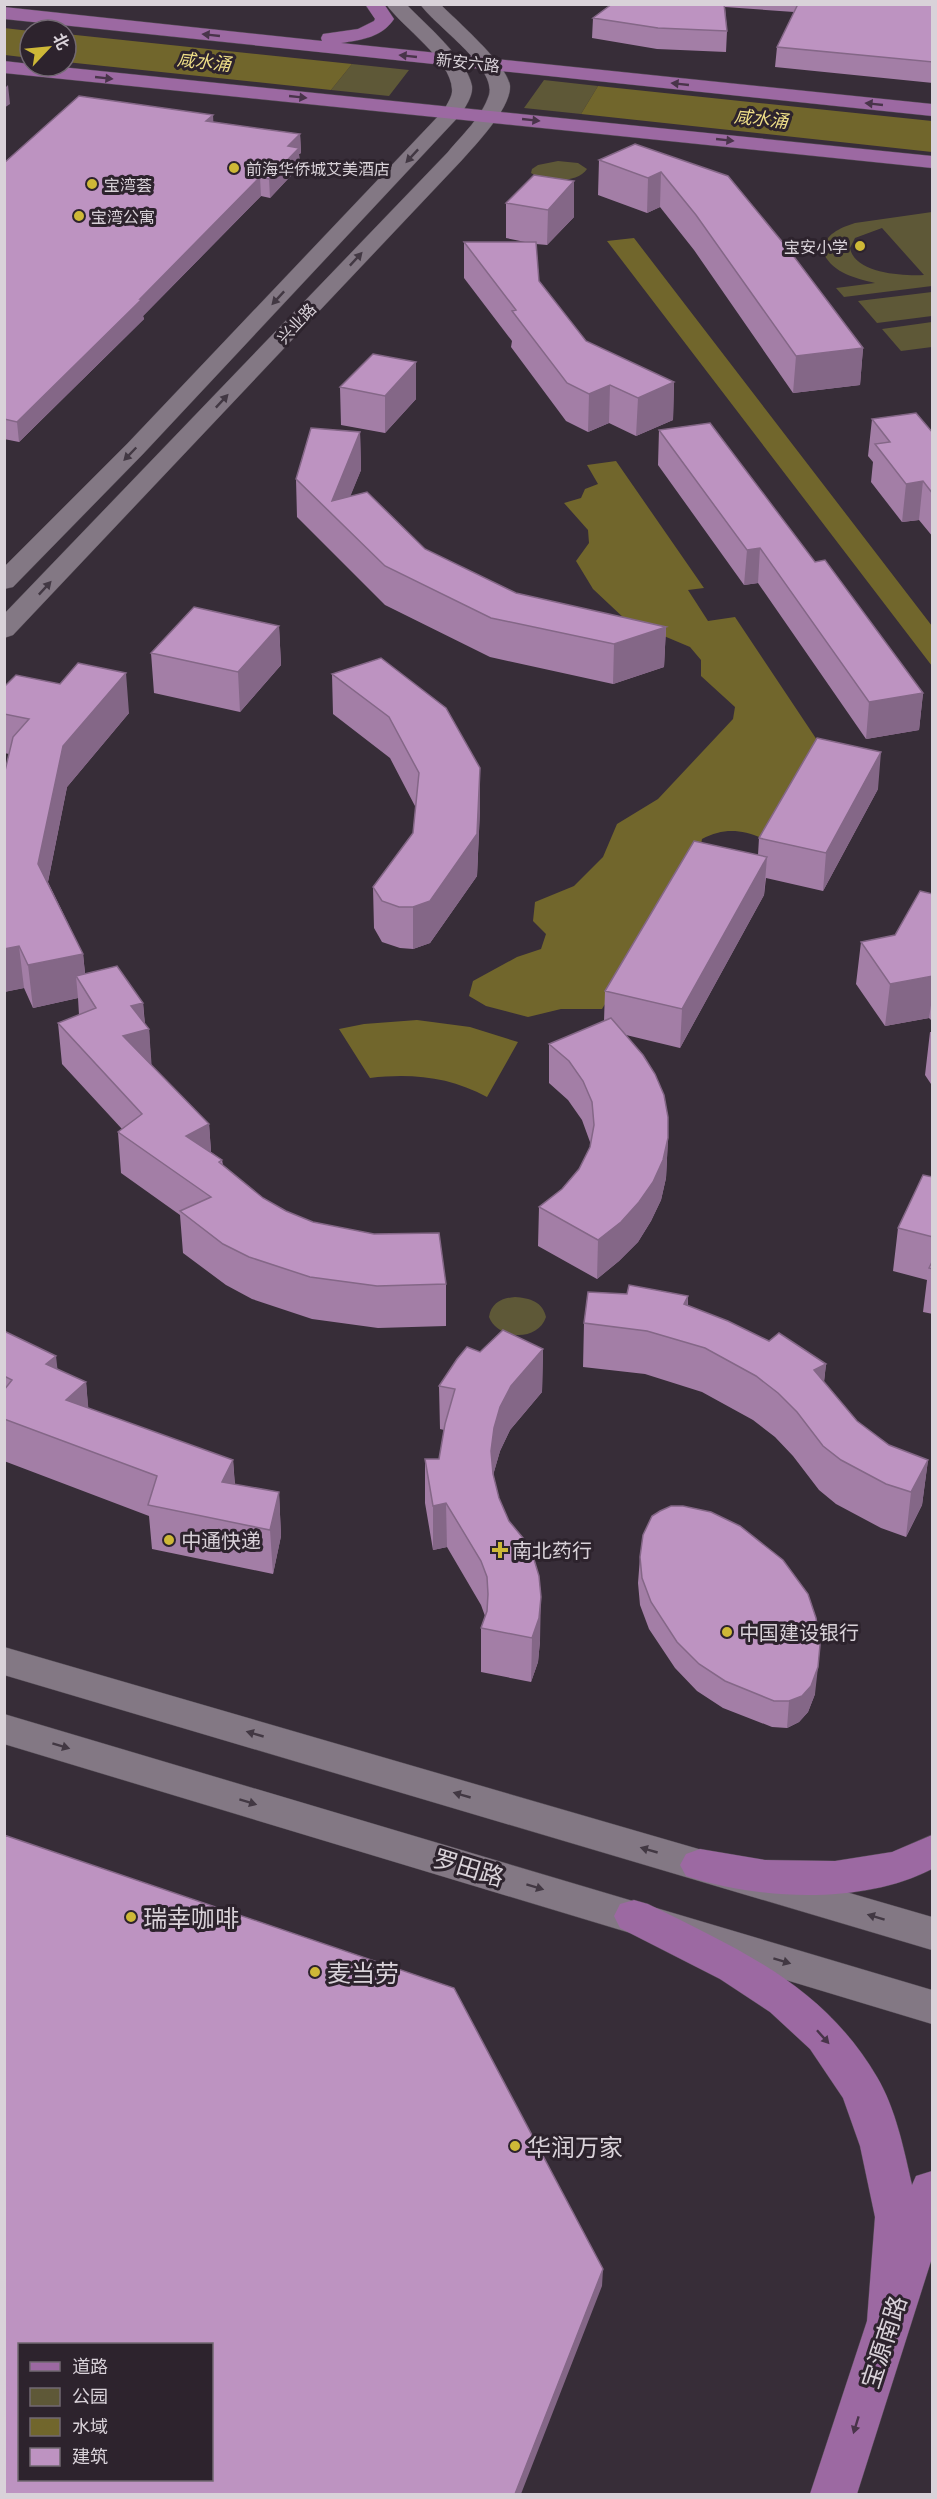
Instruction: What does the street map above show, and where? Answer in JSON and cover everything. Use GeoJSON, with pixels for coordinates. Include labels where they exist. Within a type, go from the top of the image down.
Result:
{"type":"FeatureCollection","features":[{"type":"Feature","properties":{"kind":"main road"},"geometry":{"type":"LineString","coordinates":[[269,41],[318,39],[368,32],[381,25],[385,19],[374,4]]}},
{"type":"Feature","properties":{"kind":"main road","name":"兴业路"},"geometry":{"type":"LineString","coordinates":[[4,630],[455,156],[486,116],[497,99],[500,86],[497,75],[429,4]]}},
{"type":"Feature","properties":{"kind":"main road","name":"兴业路"},"geometry":{"type":"LineString","coordinates":[[4,582],[156,427],[452,113],[462,89],[460,80],[447,60],[395,5]]}},
{"type":"Feature","properties":{"kind":"main road","name":"新安六路"},"geometry":{"type":"LineString","coordinates":[[4,13],[933,110]]}},
{"type":"Feature","properties":{"kind":"main road"},"geometry":{"type":"LineString","coordinates":[[4,67],[933,162]]}},
{"type":"Feature","properties":{"kind":"main road"},"geometry":{"type":"LineString","coordinates":[[156,427],[169,422],[182,422],[190,427],[192,433]]}},
{"type":"Feature","properties":{"kind":"main road"},"geometry":{"type":"LineString","coordinates":[[4,1661],[933,1934]]}},
{"type":"Feature","properties":{"kind":"main road","name":"罗田路"},"geometry":{"type":"LineString","coordinates":[[4,1729],[933,2007]]}},
{"type":"Feature","properties":{"kind":"main road"},"geometry":{"type":"LineString","coordinates":[[700,1865],[772,1877],[825,1878],[862,1874],[933,1851]]}},
{"type":"Feature","properties":{"kind":"main road"},"geometry":{"type":"LineString","coordinates":[[634,1916],[735,1966],[785,2000],[825,2037],[862,2090],[882,2146],[897,2217],[889,2320]]}},
{"type":"Feature","properties":{"kind":"main road","name":"宝源南路"},"geometry":{"type":"LineString","coordinates":[[834,2494],[933,2190]]}},
{"type":"Feature","properties":{"kind":"green space"},"geometry":{"type":"Polygon","coordinates":[[[352,64],[409,70],[389,96],[331,90],[352,64]]]}},
{"type":"Feature","properties":{"kind":"green space"},"geometry":{"type":"Polygon","coordinates":[[[544,80],[598,86],[581,114],[524,108],[544,80]]]}},
{"type":"Feature","properties":{"kind":"green space"},"geometry":{"type":"Polygon","coordinates":[[[558,161],[578,163],[587,169],[576,177],[560,180],[552,180],[531,173],[532,169],[538,165],[558,161]]]}},
{"type":"Feature","properties":{"kind":"green space"},"geometry":{"type":"Polygon","coordinates":[[[932,212],[932,286],[844,297],[836,288],[875,283],[852,277],[838,270],[823,252],[830,236],[855,223],[932,212]],[[882,228],[855,238],[850,248],[854,257],[870,268],[893,274],[924,275],[882,228]]]}},
{"type":"Feature","properties":{"kind":"green space"},"geometry":{"type":"Polygon","coordinates":[[[932,292],[932,316],[877,323],[858,301],[932,292]]]}},
{"type":"Feature","properties":{"kind":"green space"},"geometry":{"type":"Polygon","coordinates":[[[932,322],[932,347],[901,351],[882,329],[932,322]]]}},
{"type":"Feature","properties":{"kind":"green space"},"geometry":{"type":"Polygon","coordinates":[[[515,1297],[531,1300],[542,1308],[546,1317],[535,1331],[527,1334],[509,1334],[494,1325],[489,1317],[492,1308],[498,1302],[515,1297]]]}},
{"type":"Feature","properties":{"kind":"water"},"geometry":{"type":"Polygon","coordinates":[[[4,28],[18,30],[18,57],[5,55],[4,28]]]}},
{"type":"Feature","properties":{"kind":"water","name":"咸水涌"},"geometry":{"type":"Polygon","coordinates":[[[78,35],[352,64],[331,90],[78,63],[78,35]]]}},
{"type":"Feature","properties":{"kind":"water","name":"咸水涌"},"geometry":{"type":"Polygon","coordinates":[[[598,86],[932,121],[932,152],[581,114],[598,86]]]}},
{"type":"Feature","properties":{"kind":"water"},"geometry":{"type":"Polygon","coordinates":[[[634,238],[932,626],[932,666],[607,241],[634,238]]]}},
{"type":"Feature","properties":{"kind":"water"},"geometry":{"type":"Polygon","coordinates":[[[616,461],[704,588],[688,590],[708,621],[735,617],[821,746],[762,838],[746,833],[724,831],[702,839],[700,850],[602,1009],[561,1009],[528,1017],[486,1006],[469,996],[473,981],[517,957],[541,949],[546,934],[533,921],[535,902],[574,886],[603,857],[617,824],[658,799],[733,719],[735,707],[701,676],[701,660],[690,647],[626,620],[593,589],[576,561],[589,543],[588,530],[564,503],[581,498],[585,489],[598,484],[587,465],[616,461]]]}},
{"type":"Feature","properties":{"kind":"water"},"geometry":{"type":"Polygon","coordinates":[[[417,1020],[470,1027],[518,1042],[487,1097],[459,1085],[430,1078],[401,1076],[370,1078],[339,1029],[364,1024],[417,1020]]]}},
{"type":"Feature","properties":{"kind":"building"},"geometry":{"type":"Polygon","coordinates":[[[612,4],[724,4],[727,31],[658,28],[593,18],[612,4]]]}},
{"type":"Feature","properties":{"kind":"building"},"geometry":{"type":"Polygon","coordinates":[[[798,4],[933,4],[933,62],[777,47],[798,4]]]}},
{"type":"Feature","properties":{"kind":"building"},"geometry":{"type":"Polygon","coordinates":[[[79,96],[213,115],[206,121],[300,134],[288,146],[299,148],[269,179],[260,177],[140,299],[142,299],[17,422],[4,419],[4,163],[79,96]]]}},
{"type":"Feature","properties":{"kind":"building"},"geometry":{"type":"Polygon","coordinates":[[[635,144],[728,176],[789,250],[863,348],[796,356],[696,215],[661,172],[648,178],[599,160],[635,144]]]}},
{"type":"Feature","properties":{"kind":"building"},"geometry":{"type":"Polygon","coordinates":[[[534,175],[574,181],[548,210],[506,203],[534,175]]]}},
{"type":"Feature","properties":{"kind":"building"},"geometry":{"type":"Polygon","coordinates":[[[464,242],[536,242],[539,281],[586,341],[674,382],[638,398],[610,385],[589,394],[567,383],[512,311],[516,310],[464,242]]]}},
{"type":"Feature","properties":{"kind":"building"},"geometry":{"type":"Polygon","coordinates":[[[373,354],[416,362],[385,396],[340,387],[373,354]]]}},
{"type":"Feature","properties":{"kind":"building"},"geometry":{"type":"Polygon","coordinates":[[[916,413],[933,433],[933,494],[923,481],[906,484],[875,444],[890,442],[872,419],[916,413]]]}},
{"type":"Feature","properties":{"kind":"building"},"geometry":{"type":"Polygon","coordinates":[[[710,423],[815,562],[825,560],[923,693],[869,702],[760,548],[747,550],[659,430],[710,423]]]}},
{"type":"Feature","properties":{"kind":"building"},"geometry":{"type":"Polygon","coordinates":[[[311,428],[360,432],[332,501],[367,492],[425,549],[516,593],[666,627],[614,644],[491,618],[385,566],[296,479],[311,428]]]}},
{"type":"Feature","properties":{"kind":"building"},"geometry":{"type":"Polygon","coordinates":[[[194,607],[279,626],[238,672],[151,653],[194,607]]]}},
{"type":"Feature","properties":{"kind":"building"},"geometry":{"type":"Polygon","coordinates":[[[381,658],[446,708],[480,768],[477,834],[430,901],[413,907],[399,907],[382,901],[373,887],[413,833],[419,773],[389,717],[332,674],[381,658]]]}},
{"type":"Feature","properties":{"kind":"building"},"geometry":{"type":"Polygon","coordinates":[[[78,663],[126,673],[63,746],[38,864],[83,954],[28,965],[19,946],[4,949],[4,775],[13,737],[29,719],[4,714],[4,687],[16,675],[60,684],[78,663]]]}},
{"type":"Feature","properties":{"kind":"building"},"geometry":{"type":"Polygon","coordinates":[[[817,738],[881,752],[826,853],[759,838],[817,738]]]}},
{"type":"Feature","properties":{"kind":"building"},"geometry":{"type":"Polygon","coordinates":[[[694,841],[767,857],[682,1009],[605,991],[694,841]]]}},
{"type":"Feature","properties":{"kind":"building"},"geometry":{"type":"Polygon","coordinates":[[[920,891],[933,894],[933,976],[890,984],[861,942],[895,935],[920,891]]]}},
{"type":"Feature","properties":{"kind":"building"},"geometry":{"type":"Polygon","coordinates":[[[117,966],[143,1003],[131,1006],[149,1029],[123,1036],[209,1124],[186,1136],[222,1160],[219,1162],[263,1198],[313,1222],[374,1234],[439,1233],[446,1284],[377,1286],[310,1277],[249,1257],[223,1244],[180,1211],[211,1197],[118,1132],[142,1114],[58,1023],[96,1008],[76,976],[117,966]]]}},
{"type":"Feature","properties":{"kind":"building"},"geometry":{"type":"Polygon","coordinates":[[[611,1018],[643,1055],[655,1074],[664,1095],[668,1117],[668,1138],[663,1160],[653,1182],[621,1222],[598,1240],[539,1207],[562,1189],[579,1169],[590,1147],[594,1125],[592,1102],[583,1081],[569,1061],[549,1044],[611,1018]]]}},
{"type":"Feature","properties":{"kind":"building"},"geometry":{"type":"Polygon","coordinates":[[[923,1175],[933,1177],[933,1237],[898,1228],[923,1175]]]}},
{"type":"Feature","properties":{"kind":"building"},"geometry":{"type":"Polygon","coordinates":[[[629,1285],[688,1296],[684,1304],[728,1321],[769,1341],[779,1333],[826,1364],[814,1370],[857,1421],[889,1445],[928,1460],[911,1492],[886,1484],[841,1460],[823,1446],[797,1412],[778,1393],[756,1376],[705,1348],[647,1331],[584,1323],[588,1292],[627,1294],[629,1285]]]}},
{"type":"Feature","properties":{"kind":"building"},"geometry":{"type":"Polygon","coordinates":[[[503,1330],[543,1349],[511,1386],[500,1407],[491,1451],[493,1474],[499,1498],[509,1521],[523,1538],[533,1556],[539,1576],[541,1597],[539,1618],[532,1638],[481,1628],[487,1611],[487,1577],[481,1561],[446,1503],[433,1506],[425,1459],[439,1459],[445,1424],[455,1389],[439,1386],[467,1347],[480,1352],[503,1330]]]}},
{"type":"Feature","properties":{"kind":"building"},"geometry":{"type":"Polygon","coordinates":[[[4,1331],[56,1356],[46,1364],[86,1382],[66,1400],[233,1460],[222,1482],[279,1492],[270,1530],[148,1505],[157,1476],[4,1419],[4,1390],[12,1380],[4,1376],[4,1331]]]}},
{"type":"Feature","properties":{"kind":"building"},"geometry":{"type":"Polygon","coordinates":[[[671,1506],[711,1512],[740,1526],[783,1560],[808,1594],[816,1618],[820,1645],[818,1667],[811,1686],[802,1696],[789,1701],[774,1701],[725,1681],[699,1664],[677,1642],[651,1602],[642,1578],[640,1557],[643,1535],[652,1516],[671,1506]]]}},
{"type":"Feature","properties":{"kind":"building"},"geometry":{"type":"Polygon","coordinates":[[[4,1835],[454,1988],[603,2269],[515,2494],[4,2494],[4,1835]]]}},
{"type":"Feature","properties":{"kind":"place","name":"前海华侨城艾美酒店"},"geometry":{"type":"Point","coordinates":[234,168]}},
{"type":"Feature","properties":{"kind":"place","name":"宝湾荟"},"geometry":{"type":"Point","coordinates":[92,184]}},
{"type":"Feature","properties":{"kind":"place","name":"宝湾公寓"},"geometry":{"type":"Point","coordinates":[79,216]}},
{"type":"Feature","properties":{"kind":"place","name":"宝安小学"},"geometry":{"type":"Point","coordinates":[860,246]}},
{"type":"Feature","properties":{"kind":"place","name":"中通快递"},"geometry":{"type":"Point","coordinates":[169,1540]}},
{"type":"Feature","properties":{"kind":"place","name":"南北药行"},"geometry":{"type":"Point","coordinates":[500,1550]}},
{"type":"Feature","properties":{"kind":"place","name":"中国建设银行"},"geometry":{"type":"Point","coordinates":[727,1632]}},
{"type":"Feature","properties":{"kind":"place","name":"瑞幸咖啡"},"geometry":{"type":"Point","coordinates":[131,1917]}},
{"type":"Feature","properties":{"kind":"place","name":"麦当劳"},"geometry":{"type":"Point","coordinates":[315,1972]}},
{"type":"Feature","properties":{"kind":"place","name":"华润万家"},"geometry":{"type":"Point","coordinates":[515,2146]}}]}
